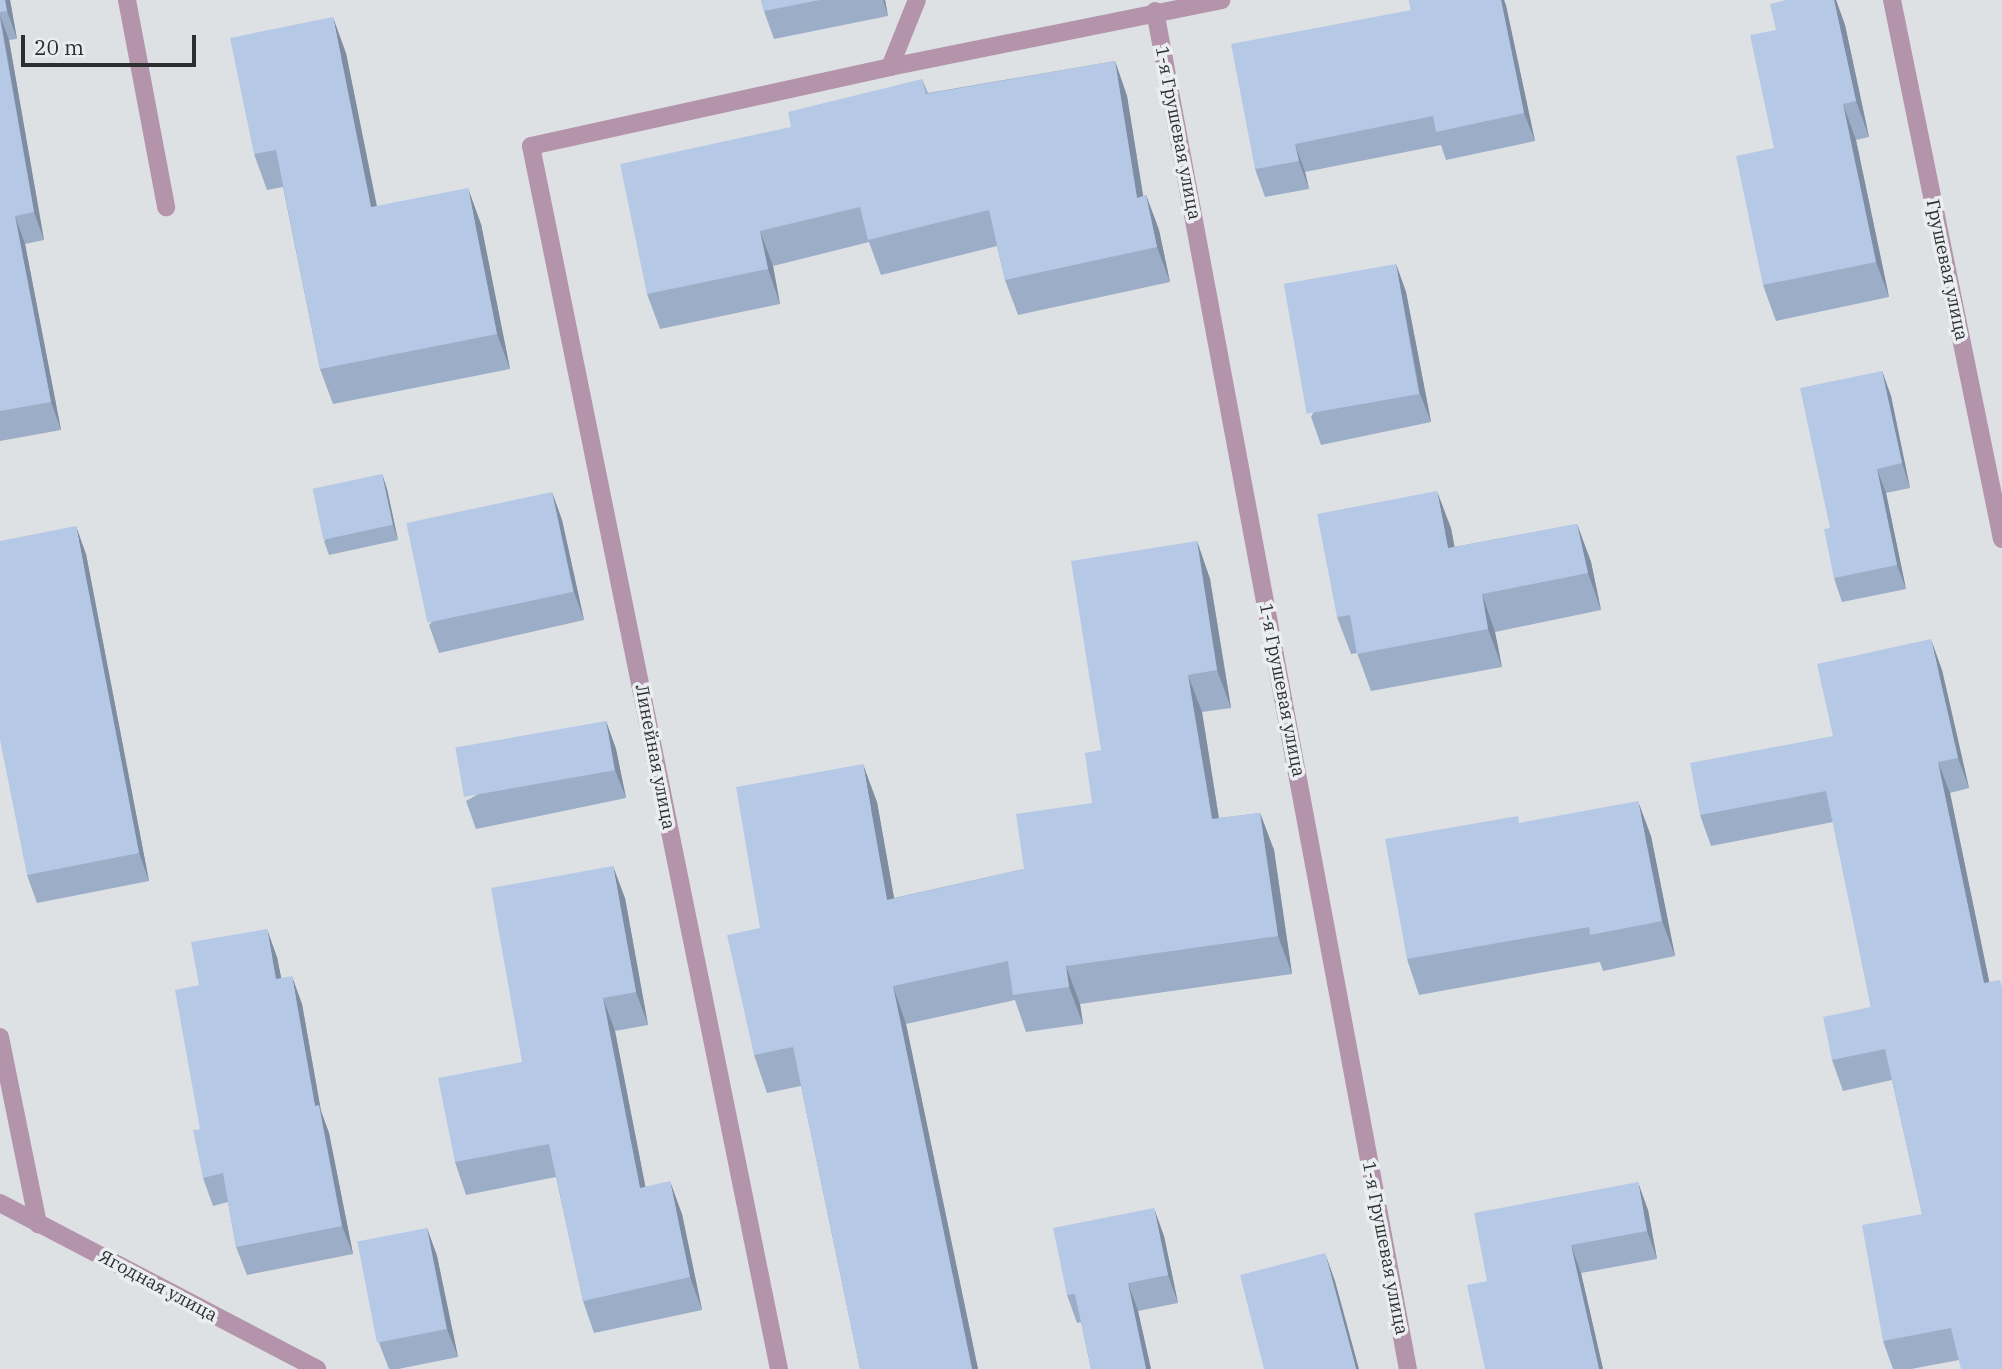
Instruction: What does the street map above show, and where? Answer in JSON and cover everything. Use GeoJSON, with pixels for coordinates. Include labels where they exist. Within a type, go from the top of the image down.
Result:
{"type":"FeatureCollection","features":[{"type":"Feature","properties":{"kind":"street"},"geometry":{"type":"LineString","coordinates":[[127,0],[166,208]]}},
{"type":"Feature","properties":{"kind":"street"},"geometry":{"type":"LineString","coordinates":[[890,67],[917,0]]}},
{"type":"Feature","properties":{"kind":"street"},"geometry":{"type":"LineString","coordinates":[[890,67],[1155,11],[1221,0]]}},
{"type":"Feature","properties":{"kind":"street","name":"Грушевая улица"},"geometry":{"type":"LineString","coordinates":[[1892,0],[2002,539]]}},
{"type":"Feature","properties":{"kind":"street","name":"1-я Грушевая улица"},"geometry":{"type":"LineString","coordinates":[[1155,11],[1408,1369]]}},
{"type":"Feature","properties":{"kind":"street","name":"Линейная улица"},"geometry":{"type":"LineString","coordinates":[[779,1369],[531,146],[890,67]]}},
{"type":"Feature","properties":{"kind":"street"},"geometry":{"type":"LineString","coordinates":[[0,1037],[38,1224]]}},
{"type":"Feature","properties":{"kind":"street","name":"Ягодная улица"},"geometry":{"type":"LineString","coordinates":[[0,1203],[317,1369]]}},
{"type":"Feature","properties":{"kind":"building"},"geometry":{"type":"Polygon","coordinates":[[[0,0],[5,0],[7,11],[0,12],[0,0]]]}},
{"type":"Feature","properties":{"kind":"building"},"geometry":{"type":"Polygon","coordinates":[[[761,0],[820,0],[764,11],[761,0]]]}},
{"type":"Feature","properties":{"kind":"building"},"geometry":{"type":"Polygon","coordinates":[[[1409,0],[1501,0],[1524,113],[1436,132],[1433,116],[1295,144],[1299,161],[1255,169],[1231,44],[1411,10],[1409,0]]]}},
{"type":"Feature","properties":{"kind":"building"},"geometry":{"type":"Polygon","coordinates":[[[1786,0],[1834,0],[1856,101],[1843,104],[1876,262],[1763,285],[1736,156],[1774,148],[1750,35],[1776,30],[1770,4],[1786,0]]]}},
{"type":"Feature","properties":{"kind":"building"},"geometry":{"type":"Polygon","coordinates":[[[333,17],[371,207],[468,188],[497,334],[320,369],[276,150],[254,154],[230,38],[333,17]]]}},
{"type":"Feature","properties":{"kind":"building"},"geometry":{"type":"Polygon","coordinates":[[[0,19],[34,212],[15,216],[51,402],[0,411],[0,19]]]}},
{"type":"Feature","properties":{"kind":"building"},"geometry":{"type":"Polygon","coordinates":[[[1115,61],[1137,198],[1146,195],[1157,247],[1005,280],[989,210],[868,240],[860,207],[760,231],[768,269],[647,294],[620,164],[791,127],[788,112],[922,79],[926,94],[1115,61]]]}},
{"type":"Feature","properties":{"kind":"building"},"geometry":{"type":"Polygon","coordinates":[[[1396,264],[1419,394],[1307,414],[1284,284],[1396,264]]]}},
{"type":"Feature","properties":{"kind":"building"},"geometry":{"type":"Polygon","coordinates":[[[1882,371],[1902,463],[1877,469],[1897,565],[1834,578],[1824,529],[1830,528],[1800,388],[1882,371]]]}},
{"type":"Feature","properties":{"kind":"building"},"geometry":{"type":"Polygon","coordinates":[[[382,474],[393,525],[323,540],[313,489],[382,474]]]}},
{"type":"Feature","properties":{"kind":"building"},"geometry":{"type":"Polygon","coordinates":[[[1437,491],[1448,548],[1577,524],[1588,573],[1482,594],[1488,629],[1357,654],[1350,615],[1337,617],[1317,514],[1437,491]]]}},
{"type":"Feature","properties":{"kind":"building"},"geometry":{"type":"Polygon","coordinates":[[[552,492],[573,592],[427,623],[406,523],[552,492]]]}},
{"type":"Feature","properties":{"kind":"building"},"geometry":{"type":"Polygon","coordinates":[[[76,526],[139,853],[27,875],[0,740],[0,541],[76,526]]]}},
{"type":"Feature","properties":{"kind":"building"},"geometry":{"type":"Polygon","coordinates":[[[1197,541],[1217,670],[1188,675],[1212,819],[1260,813],[1278,936],[1066,966],[1069,987],[1013,995],[1008,961],[893,986],[972,1369],[860,1369],[793,1047],[754,1055],[727,935],[760,928],[736,787],[863,764],[887,900],[1024,869],[1016,814],[1092,803],[1085,753],[1101,750],[1071,561],[1197,541]]]}},
{"type":"Feature","properties":{"kind":"building"},"geometry":{"type":"Polygon","coordinates":[[[1931,639],[1958,758],[1938,762],[1984,983],[2000,980],[2002,987],[2002,1369],[1961,1369],[1951,1328],[1883,1341],[1862,1225],[1922,1214],[1885,1049],[1832,1060],[1823,1017],[1871,1007],[1826,791],[1700,815],[1690,763],[1833,736],[1817,664],[1931,639]]]}},
{"type":"Feature","properties":{"kind":"building"},"geometry":{"type":"Polygon","coordinates":[[[606,721],[615,770],[464,797],[455,748],[606,721]]]}},
{"type":"Feature","properties":{"kind":"building"},"geometry":{"type":"Polygon","coordinates":[[[1638,801],[1662,921],[1590,935],[1589,927],[1407,959],[1385,839],[1518,816],[1519,823],[1638,801]]]}},
{"type":"Feature","properties":{"kind":"building"},"geometry":{"type":"Polygon","coordinates":[[[613,866],[636,992],[603,998],[640,1188],[670,1181],[690,1277],[583,1301],[549,1144],[455,1162],[438,1078],[522,1062],[491,888],[613,866]]]}},
{"type":"Feature","properties":{"kind":"building"},"geometry":{"type":"Polygon","coordinates":[[[267,929],[276,979],[292,976],[315,1106],[319,1105],[342,1226],[236,1247],[223,1173],[203,1178],[193,1130],[200,1129],[175,990],[199,985],[191,942],[267,929]]]}},
{"type":"Feature","properties":{"kind":"building"},"geometry":{"type":"Polygon","coordinates":[[[1638,1182],[1647,1231],[1571,1245],[1599,1369],[1485,1369],[1467,1285],[1487,1281],[1474,1213],[1638,1182]]]}},
{"type":"Feature","properties":{"kind":"building"},"geometry":{"type":"Polygon","coordinates":[[[1154,1208],[1168,1275],[1128,1283],[1146,1369],[1091,1369],[1075,1294],[1067,1295],[1053,1228],[1154,1208]]]}},
{"type":"Feature","properties":{"kind":"building"},"geometry":{"type":"Polygon","coordinates":[[[427,1228],[447,1329],[377,1343],[357,1242],[427,1228]]]}},
{"type":"Feature","properties":{"kind":"building"},"geometry":{"type":"Polygon","coordinates":[[[1325,1253],[1356,1369],[1264,1369],[1240,1275],[1325,1253]]]}}]}
